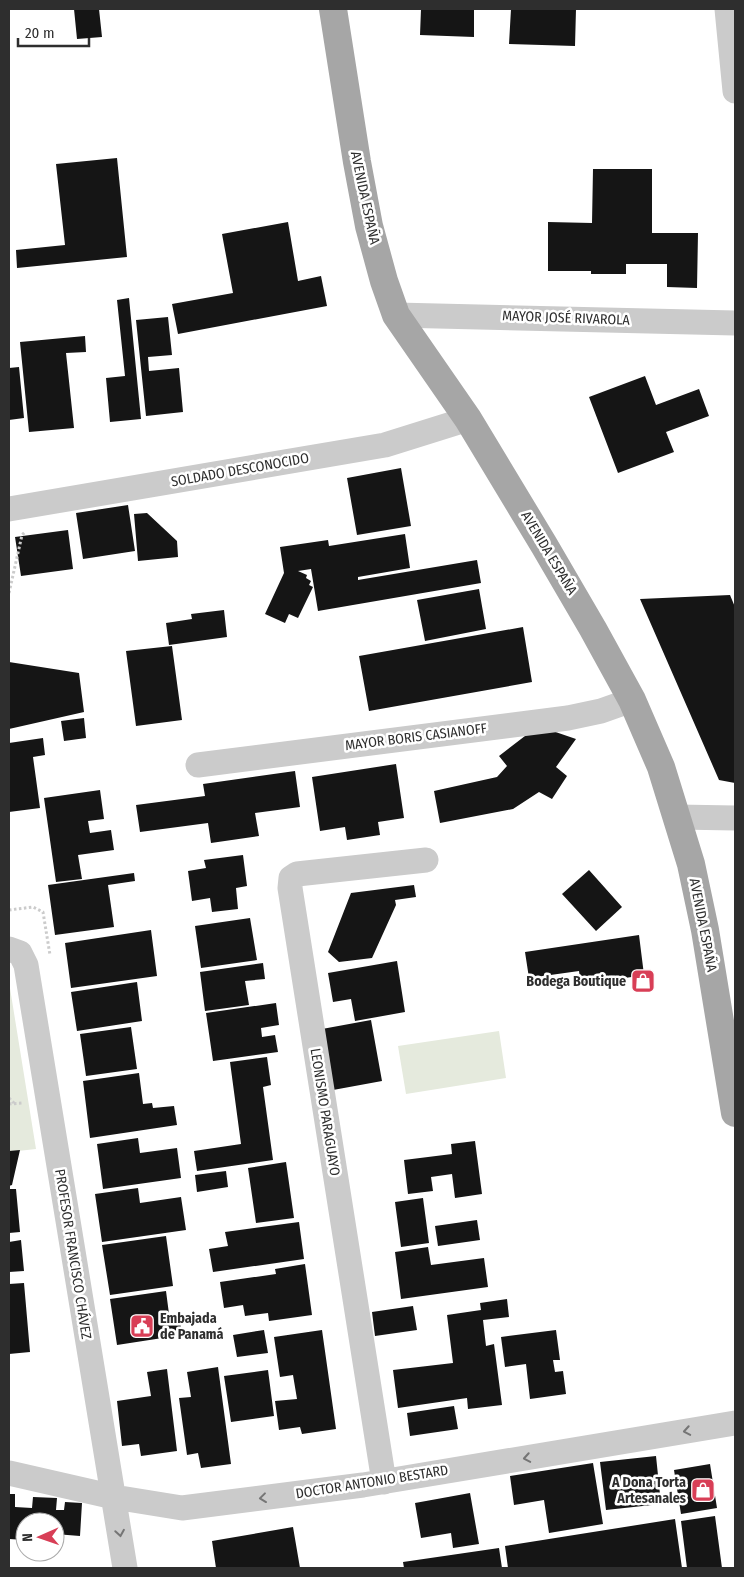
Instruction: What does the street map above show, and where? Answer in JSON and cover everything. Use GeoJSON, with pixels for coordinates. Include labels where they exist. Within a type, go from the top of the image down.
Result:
{"type":"FeatureCollection","features":[{"type":"Feature","properties":{"kind":"main road","name":"AVENIDA ESPAÑA"},"geometry":{"type":"LineString","coordinates":[[333,9],[369,226],[384,281],[396,315],[468,419],[579,604],[632,700],[661,767],[691,864],[705,930],[735,1114]]}},
{"type":"Feature","properties":{"kind":"street"},"geometry":{"type":"LineString","coordinates":[[727,9],[735,90]]}},
{"type":"Feature","properties":{"kind":"street","name":"MAYOR JOSÉ RIVAROLA"},"geometry":{"type":"LineString","coordinates":[[396,315],[735,323]]}},
{"type":"Feature","properties":{"kind":"street","name":"SOLDADO DESCONOCIDO"},"geometry":{"type":"LineString","coordinates":[[9,509],[385,445],[468,419]]}},
{"type":"Feature","properties":{"kind":"street","name":"MAYOR BORIS CASIANOFF"},"geometry":{"type":"LineString","coordinates":[[198,765],[568,718],[632,700]]}},
{"type":"Feature","properties":{"kind":"street"},"geometry":{"type":"LineString","coordinates":[[677,816],[735,818]]}},
{"type":"Feature","properties":{"kind":"street","name":"LEONISMO PARAGUAYO"},"geometry":{"type":"LineString","coordinates":[[384,1482],[290,888],[291,878],[297,874],[426,860]]}},
{"type":"Feature","properties":{"kind":"street","name":"PROFESOR FRANCISCO CHÁVEZ"},"geometry":{"type":"LineString","coordinates":[[9,949],[20,953],[26,965],[125,1568]]}},
{"type":"Feature","properties":{"kind":"street","name":"DOCTOR ANTONIO BESTARD"},"geometry":{"type":"LineString","coordinates":[[9,1473],[114,1497],[182,1508],[384,1482],[735,1423]]}},
{"type":"Feature","properties":{"kind":"path"},"geometry":{"type":"LineString","coordinates":[[9,910],[33,907],[43,912],[51,961]]}},
{"type":"Feature","properties":{"kind":"path"},"geometry":{"type":"LineString","coordinates":[[9,1098],[15,1104]]}},
{"type":"Feature","properties":{"kind":"path"},"geometry":{"type":"LineString","coordinates":[[9,1104],[23,1102]]}},
{"type":"Feature","properties":{"kind":"shaded area"},"geometry":{"type":"Polygon","coordinates":[[[9,982],[36,1149],[9,1152],[9,982]]]}},
{"type":"Feature","properties":{"kind":"shaded area"},"geometry":{"type":"Polygon","coordinates":[[[499,1031],[506,1078],[406,1094],[398,1046],[499,1031]]]}},
{"type":"Feature","properties":{"kind":"building"},"geometry":{"type":"Polygon","coordinates":[[[74,9],[99,9],[102,37],[77,39],[74,9]]]}},
{"type":"Feature","properties":{"kind":"building"},"geometry":{"type":"Polygon","coordinates":[[[421,9],[474,9],[474,37],[420,35],[421,9]]]}},
{"type":"Feature","properties":{"kind":"building"},"geometry":{"type":"Polygon","coordinates":[[[511,9],[576,9],[575,46],[509,44],[511,9]]]}},
{"type":"Feature","properties":{"kind":"building"},"geometry":{"type":"Polygon","coordinates":[[[117,158],[127,257],[17,268],[16,250],[65,245],[56,164],[117,158]]]}},
{"type":"Feature","properties":{"kind":"building"},"geometry":{"type":"Polygon","coordinates":[[[593,169],[652,169],[652,233],[698,233],[697,288],[667,287],[667,264],[626,264],[626,274],[591,274],[591,271],[548,271],[548,222],[592,223],[593,169]]]}},
{"type":"Feature","properties":{"kind":"building"},"geometry":{"type":"Polygon","coordinates":[[[288,222],[298,281],[321,276],[327,306],[178,334],[172,304],[233,293],[222,234],[288,222]]]}},
{"type":"Feature","properties":{"kind":"building"},"geometry":{"type":"Polygon","coordinates":[[[129,298],[141,419],[110,422],[106,378],[125,376],[117,300],[129,298]]]}},
{"type":"Feature","properties":{"kind":"building"},"geometry":{"type":"Polygon","coordinates":[[[168,317],[172,355],[148,357],[149,371],[179,368],[183,412],[146,416],[136,320],[168,317]]]}},
{"type":"Feature","properties":{"kind":"building"},"geometry":{"type":"Polygon","coordinates":[[[85,336],[86,352],[66,353],[74,428],[29,432],[20,342],[85,336]]]}},
{"type":"Feature","properties":{"kind":"building"},"geometry":{"type":"Polygon","coordinates":[[[19,367],[24,418],[9,420],[9,368],[19,367]]]}},
{"type":"Feature","properties":{"kind":"building"},"geometry":{"type":"Polygon","coordinates":[[[645,376],[656,405],[699,389],[709,416],[666,432],[674,452],[618,473],[589,397],[645,376]]]}},
{"type":"Feature","properties":{"kind":"building"},"geometry":{"type":"Polygon","coordinates":[[[401,468],[411,526],[357,535],[347,478],[401,468]]]}},
{"type":"Feature","properties":{"kind":"building"},"geometry":{"type":"Polygon","coordinates":[[[128,505],[135,551],[83,559],[76,513],[128,505]]]}},
{"type":"Feature","properties":{"kind":"building"},"geometry":{"type":"Polygon","coordinates":[[[147,513],[177,541],[178,557],[138,561],[134,514],[147,513]]]}},
{"type":"Feature","properties":{"kind":"building"},"geometry":{"type":"Polygon","coordinates":[[[68,530],[73,569],[21,576],[15,537],[68,530]]]}},
{"type":"Feature","properties":{"kind":"building"},"geometry":{"type":"Polygon","coordinates":[[[405,534],[410,568],[358,577],[358,580],[477,560],[481,583],[318,611],[311,569],[298,571],[307,575],[306,578],[311,581],[309,585],[313,587],[298,618],[289,614],[285,623],[265,614],[284,573],[280,547],[328,540],[329,546],[405,534]]]}},
{"type":"Feature","properties":{"kind":"building"},"geometry":{"type":"Polygon","coordinates":[[[479,589],[486,629],[425,641],[417,600],[479,589]]]}},
{"type":"Feature","properties":{"kind":"building"},"geometry":{"type":"Polygon","coordinates":[[[730,595],[735,607],[735,783],[719,780],[640,599],[730,595]]]}},
{"type":"Feature","properties":{"kind":"building"},"geometry":{"type":"Polygon","coordinates":[[[224,610],[227,637],[169,645],[166,623],[192,619],[191,614],[224,610]]]}},
{"type":"Feature","properties":{"kind":"building"},"geometry":{"type":"Polygon","coordinates":[[[523,627],[532,682],[369,711],[359,656],[523,627]]]}},
{"type":"Feature","properties":{"kind":"building"},"geometry":{"type":"Polygon","coordinates":[[[172,646],[182,720],[136,726],[126,651],[172,646]]]}},
{"type":"Feature","properties":{"kind":"building"},"geometry":{"type":"Polygon","coordinates":[[[9,662],[79,673],[84,712],[9,729],[9,662]]]}},
{"type":"Feature","properties":{"kind":"building"},"geometry":{"type":"Polygon","coordinates":[[[84,718],[86,738],[64,741],[61,721],[84,718]]]}},
{"type":"Feature","properties":{"kind":"building"},"geometry":{"type":"Polygon","coordinates":[[[538,726],[576,739],[556,767],[567,776],[552,799],[539,792],[513,809],[440,823],[434,791],[497,777],[507,766],[499,756],[538,726]]]}},
{"type":"Feature","properties":{"kind":"building"},"geometry":{"type":"Polygon","coordinates":[[[43,738],[45,755],[33,757],[40,808],[9,812],[9,743],[43,738]]]}},
{"type":"Feature","properties":{"kind":"building"},"geometry":{"type":"Polygon","coordinates":[[[396,764],[404,818],[378,822],[380,835],[347,840],[345,827],[320,831],[312,777],[396,764]]]}},
{"type":"Feature","properties":{"kind":"building"},"geometry":{"type":"Polygon","coordinates":[[[295,771],[300,807],[255,813],[259,836],[211,843],[208,823],[140,832],[136,805],[205,796],[203,784],[295,771]]]}},
{"type":"Feature","properties":{"kind":"building"},"geometry":{"type":"Polygon","coordinates":[[[100,790],[104,819],[88,821],[90,833],[111,830],[114,850],[78,855],[82,879],[56,882],[44,798],[100,790]]]}},
{"type":"Feature","properties":{"kind":"building"},"geometry":{"type":"Polygon","coordinates":[[[243,855],[247,886],[236,888],[238,909],[212,912],[210,898],[192,901],[188,871],[206,868],[204,860],[243,855]]]}},
{"type":"Feature","properties":{"kind":"building"},"geometry":{"type":"Polygon","coordinates":[[[589,870],[622,907],[596,931],[562,894],[589,870]]]}},
{"type":"Feature","properties":{"kind":"building"},"geometry":{"type":"Polygon","coordinates":[[[134,873],[135,881],[108,885],[114,927],[55,935],[48,885],[134,873]]]}},
{"type":"Feature","properties":{"kind":"building"},"geometry":{"type":"Polygon","coordinates":[[[414,885],[416,897],[395,900],[396,905],[372,958],[339,962],[328,952],[351,893],[414,885]]]}},
{"type":"Feature","properties":{"kind":"building"},"geometry":{"type":"Polygon","coordinates":[[[250,918],[257,960],[201,968],[195,926],[250,918]]]}},
{"type":"Feature","properties":{"kind":"building"},"geometry":{"type":"Polygon","coordinates":[[[151,930],[157,976],[71,988],[65,943],[151,930]]]}},
{"type":"Feature","properties":{"kind":"building"},"geometry":{"type":"Polygon","coordinates":[[[639,935],[644,975],[581,985],[579,971],[529,978],[525,952],[639,935]]]}},
{"type":"Feature","properties":{"kind":"building"},"geometry":{"type":"Polygon","coordinates":[[[397,961],[405,1012],[355,1021],[351,999],[333,1002],[328,973],[397,961]]]}},
{"type":"Feature","properties":{"kind":"building"},"geometry":{"type":"Polygon","coordinates":[[[263,963],[265,979],[245,981],[249,1005],[205,1011],[200,972],[263,963]]]}},
{"type":"Feature","properties":{"kind":"building"},"geometry":{"type":"Polygon","coordinates":[[[137,982],[142,1021],[77,1031],[71,992],[137,982]]]}},
{"type":"Feature","properties":{"kind":"building"},"geometry":{"type":"Polygon","coordinates":[[[276,1003],[279,1025],[261,1028],[262,1037],[275,1035],[278,1052],[213,1061],[206,1013],[276,1003]]]}},
{"type":"Feature","properties":{"kind":"building"},"geometry":{"type":"Polygon","coordinates":[[[371,1020],[382,1081],[333,1090],[322,1029],[371,1020]]]}},
{"type":"Feature","properties":{"kind":"building"},"geometry":{"type":"Polygon","coordinates":[[[131,1027],[137,1069],[86,1076],[80,1034],[131,1027]]]}},
{"type":"Feature","properties":{"kind":"building"},"geometry":{"type":"Polygon","coordinates":[[[267,1057],[271,1085],[263,1087],[273,1160],[197,1171],[194,1151],[241,1144],[230,1062],[267,1057]]]}},
{"type":"Feature","properties":{"kind":"building"},"geometry":{"type":"Polygon","coordinates":[[[139,1073],[143,1104],[152,1103],[153,1108],[174,1106],[177,1125],[90,1138],[83,1081],[139,1073]]]}},
{"type":"Feature","properties":{"kind":"building"},"geometry":{"type":"Polygon","coordinates":[[[138,1138],[140,1153],[177,1148],[181,1178],[103,1189],[97,1144],[138,1138]]]}},
{"type":"Feature","properties":{"kind":"building"},"geometry":{"type":"Polygon","coordinates":[[[475,1141],[482,1194],[455,1198],[452,1174],[431,1177],[433,1191],[408,1194],[404,1160],[452,1154],[451,1144],[475,1141]]]}},
{"type":"Feature","properties":{"kind":"building"},"geometry":{"type":"Polygon","coordinates":[[[20,1150],[12,1185],[9,1186],[9,1151],[20,1150]]]}},
{"type":"Feature","properties":{"kind":"building"},"geometry":{"type":"Polygon","coordinates":[[[286,1162],[294,1218],[256,1223],[248,1168],[286,1162]]]}},
{"type":"Feature","properties":{"kind":"building"},"geometry":{"type":"Polygon","coordinates":[[[226,1171],[228,1187],[197,1192],[195,1175],[226,1171]]]}},
{"type":"Feature","properties":{"kind":"building"},"geometry":{"type":"Polygon","coordinates":[[[138,1188],[140,1203],[181,1197],[186,1230],[102,1242],[95,1194],[138,1188]]]}},
{"type":"Feature","properties":{"kind":"building"},"geometry":{"type":"Polygon","coordinates":[[[9,1189],[16,1189],[20,1232],[9,1233],[9,1189]]]}},
{"type":"Feature","properties":{"kind":"building"},"geometry":{"type":"Polygon","coordinates":[[[423,1198],[429,1243],[401,1247],[395,1202],[423,1198]]]}},
{"type":"Feature","properties":{"kind":"building"},"geometry":{"type":"Polygon","coordinates":[[[477,1220],[480,1240],[438,1246],[435,1226],[477,1220]]]}},
{"type":"Feature","properties":{"kind":"building"},"geometry":{"type":"Polygon","coordinates":[[[299,1222],[304,1259],[213,1272],[209,1249],[228,1246],[225,1232],[299,1222]]]}},
{"type":"Feature","properties":{"kind":"building"},"geometry":{"type":"Polygon","coordinates":[[[166,1236],[173,1286],[110,1295],[102,1245],[166,1236]]]}},
{"type":"Feature","properties":{"kind":"building"},"geometry":{"type":"Polygon","coordinates":[[[21,1240],[24,1271],[9,1272],[9,1242],[21,1240]]]}},
{"type":"Feature","properties":{"kind":"building"},"geometry":{"type":"Polygon","coordinates":[[[428,1247],[431,1265],[484,1258],[488,1287],[401,1299],[395,1252],[428,1247]]]}},
{"type":"Feature","properties":{"kind":"building"},"geometry":{"type":"Polygon","coordinates":[[[305,1264],[312,1315],[269,1321],[268,1313],[245,1316],[243,1305],[224,1308],[220,1282],[276,1274],[275,1269],[305,1264]]]}},
{"type":"Feature","properties":{"kind":"building"},"geometry":{"type":"Polygon","coordinates":[[[24,1283],[30,1352],[9,1354],[9,1284],[24,1283]]]}},
{"type":"Feature","properties":{"kind":"building","name":"Embajada de Panamá"},"geometry":{"type":"Polygon","coordinates":[[[166,1291],[169,1314],[179,1313],[182,1335],[117,1345],[110,1299],[166,1291]]]}},
{"type":"Feature","properties":{"kind":"building"},"geometry":{"type":"Polygon","coordinates":[[[507,1299],[509,1317],[483,1320],[486,1346],[494,1344],[502,1405],[468,1409],[467,1398],[398,1408],[393,1370],[453,1363],[447,1315],[481,1310],[480,1303],[507,1299]]]}},
{"type":"Feature","properties":{"kind":"building"},"geometry":{"type":"Polygon","coordinates":[[[413,1306],[417,1330],[375,1336],[372,1312],[413,1306]]]}},
{"type":"Feature","properties":{"kind":"building"},"geometry":{"type":"Polygon","coordinates":[[[264,1330],[268,1353],[237,1357],[233,1335],[264,1330]]]}},
{"type":"Feature","properties":{"kind":"building"},"geometry":{"type":"Polygon","coordinates":[[[322,1330],[336,1429],[302,1434],[300,1427],[279,1430],[275,1401],[297,1399],[293,1375],[280,1377],[274,1337],[322,1330]]]}},
{"type":"Feature","properties":{"kind":"building"},"geometry":{"type":"Polygon","coordinates":[[[556,1330],[560,1360],[553,1360],[555,1372],[563,1371],[566,1394],[530,1399],[526,1364],[505,1367],[501,1337],[556,1330]]]}},
{"type":"Feature","properties":{"kind":"building"},"geometry":{"type":"Polygon","coordinates":[[[218,1367],[231,1464],[201,1468],[198,1453],[187,1455],[179,1398],[191,1397],[187,1372],[218,1367]]]}},
{"type":"Feature","properties":{"kind":"building"},"geometry":{"type":"Polygon","coordinates":[[[167,1369],[177,1451],[141,1456],[139,1444],[122,1446],[117,1401],[151,1396],[147,1372],[167,1369]]]}},
{"type":"Feature","properties":{"kind":"building"},"geometry":{"type":"Polygon","coordinates":[[[268,1370],[274,1416],[231,1422],[224,1376],[268,1370]]]}},
{"type":"Feature","properties":{"kind":"building"},"geometry":{"type":"Polygon","coordinates":[[[454,1406],[458,1429],[410,1436],[407,1413],[454,1406]]]}},
{"type":"Feature","properties":{"kind":"building"},"geometry":{"type":"Polygon","coordinates":[[[656,1456],[661,1504],[606,1510],[600,1462],[656,1456]]]}},
{"type":"Feature","properties":{"kind":"building"},"geometry":{"type":"Polygon","coordinates":[[[593,1463],[603,1524],[549,1533],[544,1500],[514,1505],[510,1476],[593,1463]]]}},
{"type":"Feature","properties":{"kind":"building"},"geometry":{"type":"Polygon","coordinates":[[[710,1464],[717,1508],[681,1514],[674,1470],[710,1464]]]}},
{"type":"Feature","properties":{"kind":"building"},"geometry":{"type":"Polygon","coordinates":[[[470,1493],[479,1544],[453,1548],[451,1533],[421,1538],[415,1503],[470,1493]]]}},
{"type":"Feature","properties":{"kind":"building"},"geometry":{"type":"Polygon","coordinates":[[[9,1494],[15,1494],[15,1507],[32,1508],[33,1497],[57,1498],[56,1510],[64,1510],[65,1502],[82,1503],[80,1536],[65,1535],[65,1512],[15,1512],[15,1539],[9,1539],[9,1494]]]}},
{"type":"Feature","properties":{"kind":"building"},"geometry":{"type":"Polygon","coordinates":[[[715,1516],[722,1568],[687,1568],[681,1521],[715,1516]]]}},
{"type":"Feature","properties":{"kind":"building"},"geometry":{"type":"Polygon","coordinates":[[[675,1519],[682,1568],[508,1568],[505,1546],[675,1519]]]}},
{"type":"Feature","properties":{"kind":"building"},"geometry":{"type":"Polygon","coordinates":[[[293,1527],[300,1568],[216,1568],[212,1541],[293,1527]]]}},
{"type":"Feature","properties":{"kind":"building"},"geometry":{"type":"Polygon","coordinates":[[[499,1548],[502,1568],[404,1568],[403,1562],[499,1548]]]}},
{"type":"Feature","properties":{"kind":"place","name":"Bodega Boutique"},"geometry":{"type":"Point","coordinates":[643,981]}},
{"type":"Feature","properties":{"kind":"place","name":"Embajada de Panamá"},"geometry":{"type":"Point","coordinates":[142,1326]}},
{"type":"Feature","properties":{"kind":"place","name":"A Dona Torta Artesanales"},"geometry":{"type":"Point","coordinates":[703,1490]}}]}
